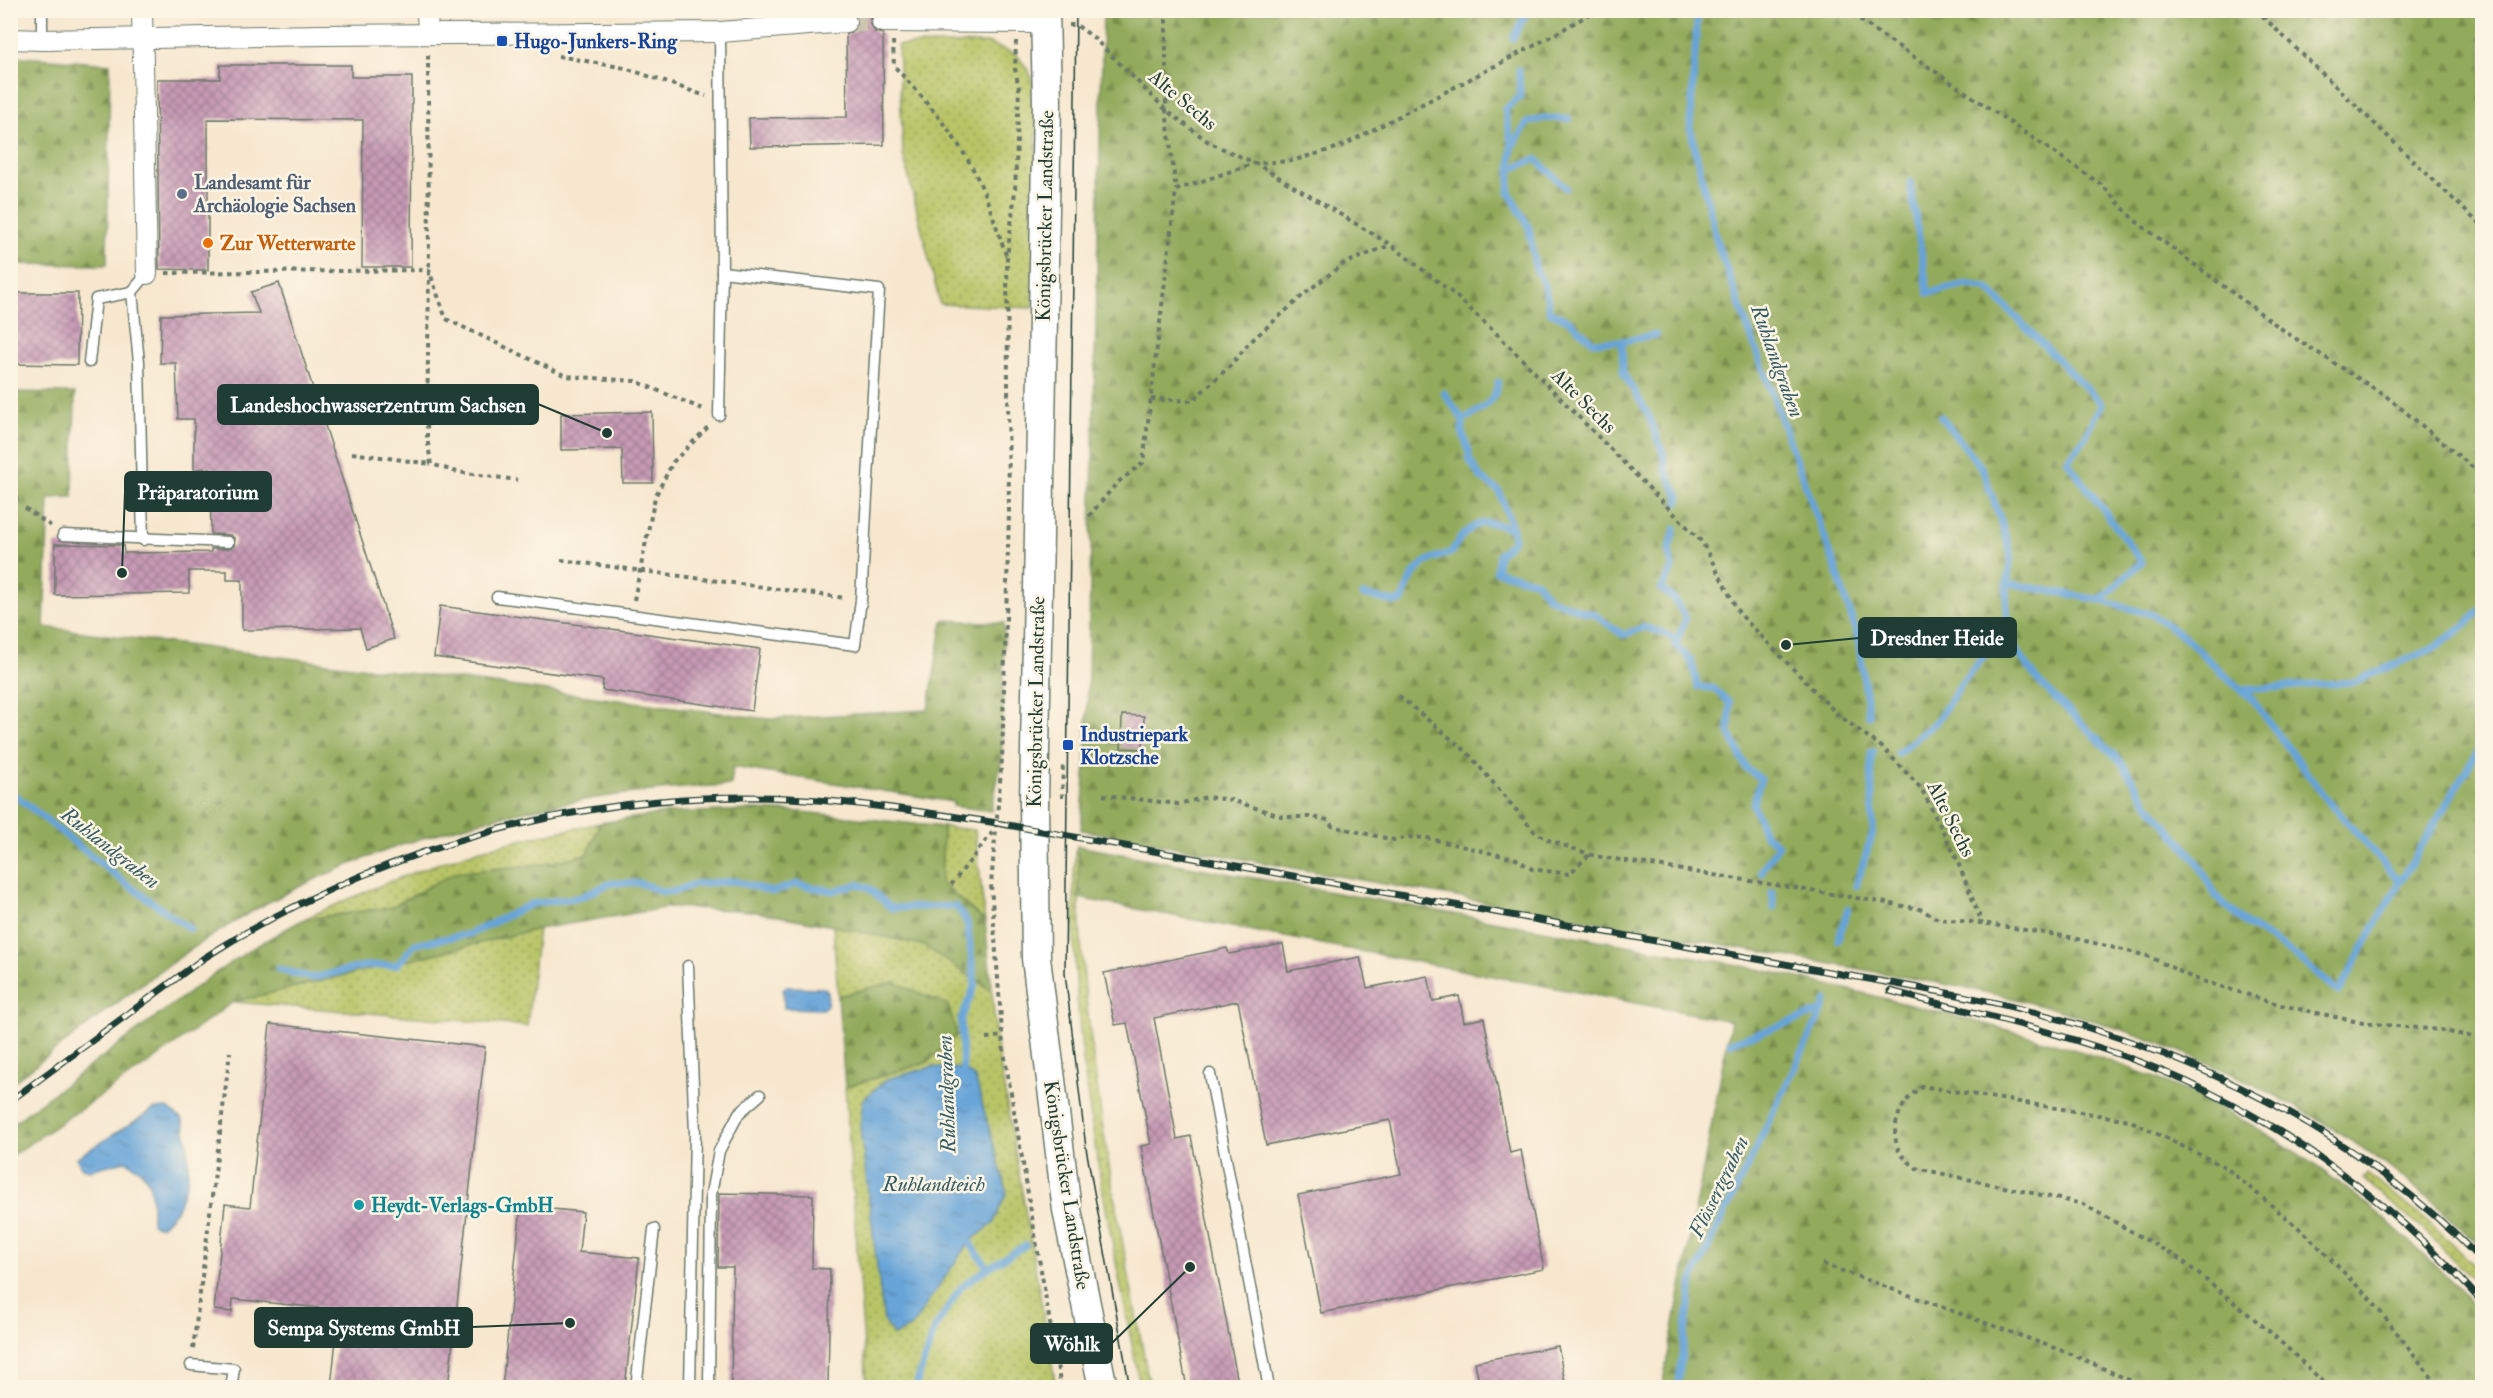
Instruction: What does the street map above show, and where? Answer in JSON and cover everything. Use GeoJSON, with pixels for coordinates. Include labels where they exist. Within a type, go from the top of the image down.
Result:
{"type":"FeatureCollection","features":[{"type":"Feature","properties":{"kind":"main road","name":"Königsbrücker Landstraße"},"geometry":{"type":"LineString","coordinates":[[1045,17],[1047,103],[1034,803],[1036,958],[1067,1209],[1103,1388]]}},
{"type":"Feature","properties":{"kind":"street"},"geometry":{"type":"LineString","coordinates":[[142,10],[147,274]]}},
{"type":"Feature","properties":{"kind":"street"},"geometry":{"type":"LineString","coordinates":[[427,10],[428,34]]}},
{"type":"Feature","properties":{"kind":"street"},"geometry":{"type":"LineString","coordinates":[[882,22],[1045,17]]}},
{"type":"Feature","properties":{"kind":"street"},"geometry":{"type":"LineString","coordinates":[[10,39],[720,32],[846,22]]}},
{"type":"Feature","properties":{"kind":"lane"},"geometry":{"type":"LineString","coordinates":[[42,10],[42,40]]}},
{"type":"Feature","properties":{"kind":"lane"},"geometry":{"type":"LineString","coordinates":[[719,415],[723,272],[720,32]]}},
{"type":"Feature","properties":{"kind":"lane"},"geometry":{"type":"LineString","coordinates":[[497,597],[855,645],[861,600],[879,290],[723,272]]}},
{"type":"Feature","properties":{"kind":"lane"},"geometry":{"type":"LineString","coordinates":[[89,362],[96,299],[132,292],[147,274]]}},
{"type":"Feature","properties":{"kind":"lane"},"geometry":{"type":"LineString","coordinates":[[132,292],[139,362],[143,540]]}},
{"type":"Feature","properties":{"kind":"lane"},"geometry":{"type":"LineString","coordinates":[[63,535],[228,542]]}},
{"type":"Feature","properties":{"kind":"lane"},"geometry":{"type":"LineString","coordinates":[[688,966],[695,1133],[690,1388]]}},
{"type":"Feature","properties":{"kind":"lane"},"geometry":{"type":"LineString","coordinates":[[1210,1074],[1269,1388]]}},
{"type":"Feature","properties":{"kind":"lane"},"geometry":{"type":"LineString","coordinates":[[709,1388],[711,1194],[719,1151],[740,1113],[760,1095]]}},
{"type":"Feature","properties":{"kind":"lane"},"geometry":{"type":"LineString","coordinates":[[636,1388],[654,1228]]}},
{"type":"Feature","properties":{"kind":"lane"},"geometry":{"type":"LineString","coordinates":[[191,1365],[234,1369],[231,1388]]}},
{"type":"Feature","properties":{"kind":"path"},"geometry":{"type":"LineString","coordinates":[[1089,516],[1117,483],[1143,463],[1176,190],[1166,110],[1166,10]]}},
{"type":"Feature","properties":{"kind":"path"},"geometry":{"type":"LineString","coordinates":[[1176,190],[1255,163],[1291,161],[1340,147],[1539,44],[1597,10]]}},
{"type":"Feature","properties":{"kind":"path"},"geometry":{"type":"LineString","coordinates":[[1845,10],[2102,185],[2134,220],[2290,334],[2386,396],[2482,475]]}},
{"type":"Feature","properties":{"kind":"path"},"geometry":{"type":"LineString","coordinates":[[2256,10],[2318,72],[2482,225]]}},
{"type":"Feature","properties":{"kind":"path","name":"Alte Sechs"},"geometry":{"type":"LineString","coordinates":[[1045,17],[1076,25],[1093,37],[1166,110],[1210,143],[1255,163],[1391,244],[1455,296],[1500,337],[1702,542],[1739,613],[1837,714],[1883,748],[1921,788],[1955,855],[1983,923]]}},
{"type":"Feature","properties":{"kind":"path"},"geometry":{"type":"LineString","coordinates":[[428,34],[427,437],[430,464]]}},
{"type":"Feature","properties":{"kind":"path"},"geometry":{"type":"LineString","coordinates":[[554,55],[625,68],[721,101]]}},
{"type":"Feature","properties":{"kind":"path"},"geometry":{"type":"LineString","coordinates":[[894,60],[894,66],[922,96],[968,161],[990,210],[1007,258]]}},
{"type":"Feature","properties":{"kind":"path"},"geometry":{"type":"LineString","coordinates":[[1151,399],[1192,401],[1230,366],[1249,343],[1308,291],[1343,264],[1391,244]]}},
{"type":"Feature","properties":{"kind":"path"},"geometry":{"type":"LineString","coordinates":[[147,274],[429,270]]}},
{"type":"Feature","properties":{"kind":"path"},"geometry":{"type":"LineString","coordinates":[[429,270],[446,319],[566,376],[635,381],[719,415],[673,462],[655,497],[641,572],[630,615]]}},
{"type":"Feature","properties":{"kind":"path"},"geometry":{"type":"LineString","coordinates":[[352,453],[517,480]]}},
{"type":"Feature","properties":{"kind":"path"},"geometry":{"type":"LineString","coordinates":[[11,498],[63,535]]}},
{"type":"Feature","properties":{"kind":"path"},"geometry":{"type":"LineString","coordinates":[[561,560],[861,600]]}},
{"type":"Feature","properties":{"kind":"path"},"geometry":{"type":"LineString","coordinates":[[1400,696],[1467,752],[1534,831],[1548,840],[1590,854],[1920,909],[1938,919],[1983,923],[2069,937],[2148,956],[2193,978],[2281,1005],[2363,1023],[2440,1029],[2482,1039]]}},
{"type":"Feature","properties":{"kind":"path"},"geometry":{"type":"LineString","coordinates":[[1062,806],[1063,762]]}},
{"type":"Feature","properties":{"kind":"path"},"geometry":{"type":"LineString","coordinates":[[1103,795],[1178,804],[1207,797],[1230,800],[1284,817],[1313,817],[1328,820],[1332,826],[1394,840],[1410,837],[1427,838],[1516,859],[1532,869],[1559,874],[1569,874],[1590,854]]}},
{"type":"Feature","properties":{"kind":"path"},"geometry":{"type":"LineString","coordinates":[[951,885],[996,829]]}},
{"type":"Feature","properties":{"kind":"path"},"geometry":{"type":"LineString","coordinates":[[986,1038],[1003,1036]]}},
{"type":"Feature","properties":{"kind":"path"},"geometry":{"type":"LineString","coordinates":[[191,1365],[230,1052]]}},
{"type":"Feature","properties":{"kind":"path"},"geometry":{"type":"LineString","coordinates":[[2330,1388],[2269,1331],[2180,1259],[2083,1204],[1916,1168],[1899,1152],[1894,1124],[1909,1096],[1922,1086],[2129,1120],[2225,1167],[2306,1234],[2372,1301],[2440,1388]]}},
{"type":"Feature","properties":{"kind":"path"},"geometry":{"type":"LineString","coordinates":[[1823,1264],[2071,1354],[2147,1388]]}},
{"type":"Feature","properties":{"kind":"path"},"geometry":{"type":"LineString","coordinates":[[1050,1315],[1061,1388]]}},
{"type":"Feature","properties":{"kind":"green space"},"geometry":{"type":"Polygon","coordinates":[[[1103,11],[2482,11],[2482,1249],[2428,1198],[2369,1153],[2307,1113],[2241,1078],[2173,1049],[2103,1024],[2032,1003],[1960,987],[1081,830],[1086,761],[1103,11]]]}},
{"type":"Feature","properties":{"kind":"green space"},"geometry":{"type":"Polygon","coordinates":[[[987,43],[1016,54],[1029,71],[1037,98],[1033,308],[940,304],[903,154],[898,45],[987,43]]]}},
{"type":"Feature","properties":{"kind":"green space"},"geometry":{"type":"Polygon","coordinates":[[[11,56],[110,64],[107,265],[11,264],[11,56]]]}},
{"type":"Feature","properties":{"kind":"green space"},"geometry":{"type":"Polygon","coordinates":[[[11,392],[75,393],[73,497],[49,498],[44,627],[768,719],[928,710],[943,620],[1004,623],[1002,759],[991,811],[953,806],[953,802],[733,767],[731,785],[611,796],[551,806],[434,835],[377,854],[321,877],[267,903],[233,923],[167,966],[11,1084],[11,392]]]}},
{"type":"Feature","properties":{"kind":"green space"},"geometry":{"type":"Polygon","coordinates":[[[753,810],[802,812],[943,827],[941,883],[985,921],[992,991],[923,945],[751,911],[671,907],[538,929],[233,1002],[152,1061],[11,1156],[11,1125],[211,976],[253,948],[302,920],[392,907],[454,873],[544,864],[588,854],[600,823],[667,813],[753,810]]]}},
{"type":"Feature","properties":{"kind":"green space"},"geometry":{"type":"Polygon","coordinates":[[[600,823],[588,854],[544,864],[454,873],[392,907],[302,920],[381,885],[461,856],[600,823]]]}},
{"type":"Feature","properties":{"kind":"green space"},"geometry":{"type":"Polygon","coordinates":[[[943,827],[975,830],[985,921],[941,884],[943,827]]]}},
{"type":"Feature","properties":{"kind":"green space"},"geometry":{"type":"Polygon","coordinates":[[[1077,846],[1781,974],[2008,1030],[2138,1071],[2201,1098],[2241,1119],[2317,1166],[2387,1221],[2420,1251],[2482,1315],[2482,1387],[1662,1387],[1731,1021],[1078,898],[1079,854],[1075,853],[1077,846]]]}},
{"type":"Feature","properties":{"kind":"green space"},"geometry":{"type":"Polygon","coordinates":[[[1075,853],[1079,854],[1081,947],[1085,993],[1103,1127],[1150,1387],[1140,1387],[1091,1122],[1076,988],[1075,853]]]}},
{"type":"Feature","properties":{"kind":"green space"},"geometry":{"type":"Polygon","coordinates":[[[833,926],[923,945],[992,991],[997,1047],[1056,1387],[867,1387],[845,1087],[928,1062],[894,982],[838,996],[833,926]]]}},
{"type":"Feature","properties":{"kind":"green space"},"geometry":{"type":"Polygon","coordinates":[[[538,929],[527,1026],[233,1002],[538,929]]]}},
{"type":"Feature","properties":{"kind":"green space"},"geometry":{"type":"Polygon","coordinates":[[[894,982],[948,1005],[957,1035],[928,1062],[845,1087],[838,996],[894,982]]]}},
{"type":"Feature","properties":{"kind":"green space"},"geometry":{"type":"Polygon","coordinates":[[[2367,1174],[2427,1221],[2482,1273],[2482,1289],[2428,1234],[2363,1179],[2367,1174]]]}},
{"type":"Feature","properties":{"kind":"water"},"geometry":{"type":"Polygon","coordinates":[[[786,987],[825,988],[828,992],[827,1006],[822,1009],[784,1008],[783,989],[786,987]]]}},
{"type":"Feature","properties":{"kind":"water","name":"Ruhlandteich"},"geometry":{"type":"Polygon","coordinates":[[[932,1067],[963,1069],[975,1078],[1007,1192],[993,1224],[969,1242],[911,1327],[894,1336],[884,1322],[860,1127],[863,1100],[887,1079],[932,1067]]]}},
{"type":"Feature","properties":{"kind":"water"},"geometry":{"type":"Polygon","coordinates":[[[168,1108],[183,1120],[188,1145],[188,1180],[177,1209],[161,1227],[152,1224],[150,1186],[142,1172],[135,1166],[125,1161],[90,1170],[82,1168],[76,1158],[154,1109],[168,1108]]]}},
{"type":"Feature","properties":{"kind":"building"},"geometry":{"type":"Polygon","coordinates":[[[848,10],[880,10],[872,15],[870,23],[875,32],[883,34],[884,145],[750,147],[749,118],[847,117],[846,34],[853,31],[858,22],[855,15],[848,10]]]}},
{"type":"Feature","properties":{"kind":"building","name":"Landesamt für Archäologie Sachsen"},"geometry":{"type":"Polygon","coordinates":[[[220,65],[351,65],[351,77],[412,77],[411,267],[362,267],[363,120],[208,119],[208,270],[159,269],[157,79],[220,79],[220,65]]]}},
{"type":"Feature","properties":{"kind":"building"},"geometry":{"type":"Polygon","coordinates":[[[279,283],[394,639],[366,648],[360,628],[242,630],[242,580],[227,580],[227,571],[189,571],[189,593],[55,595],[55,544],[123,545],[124,553],[211,552],[211,549],[228,549],[234,546],[235,539],[231,535],[211,534],[210,468],[194,469],[194,419],[178,419],[176,363],[160,363],[161,315],[259,313],[251,292],[279,283]]]}},
{"type":"Feature","properties":{"kind":"building"},"geometry":{"type":"Polygon","coordinates":[[[10,293],[78,293],[77,365],[10,364],[10,293]]]}},
{"type":"Feature","properties":{"kind":"building"},"geometry":{"type":"Polygon","coordinates":[[[652,412],[653,483],[623,483],[622,449],[561,450],[561,414],[652,412]]]}},
{"type":"Feature","properties":{"kind":"building"},"geometry":{"type":"Polygon","coordinates":[[[440,606],[760,649],[752,711],[602,690],[603,680],[434,657],[440,606]]]}},
{"type":"Feature","properties":{"kind":"building"},"geometry":{"type":"Polygon","coordinates":[[[1122,715],[1144,716],[1143,749],[1121,748],[1122,715]]]}},
{"type":"Feature","properties":{"kind":"building"},"geometry":{"type":"Polygon","coordinates":[[[1283,944],[1288,971],[1360,957],[1367,988],[1428,976],[1433,1001],[1459,996],[1464,1022],[1484,1018],[1510,1153],[1521,1150],[1544,1269],[1321,1313],[1298,1195],[1401,1174],[1390,1120],[1266,1145],[1238,1001],[1154,1018],[1177,1139],[1191,1136],[1239,1388],[1187,1388],[1141,1146],[1151,1144],[1127,1023],[1115,1025],[1104,973],[1227,948],[1229,954],[1283,944]]]}},
{"type":"Feature","properties":{"kind":"building","name":"Heydt-Verlags-GmbH"},"geometry":{"type":"Polygon","coordinates":[[[270,1024],[485,1047],[448,1388],[331,1388],[339,1310],[233,1299],[232,1312],[214,1310],[225,1204],[250,1207],[270,1024]]]}},
{"type":"Feature","properties":{"kind":"building"},"geometry":{"type":"Polygon","coordinates":[[[719,1193],[813,1195],[812,1268],[830,1269],[828,1388],[731,1388],[733,1267],[718,1267],[719,1193]]]}},
{"type":"Feature","properties":{"kind":"building"},"geometry":{"type":"Polygon","coordinates":[[[521,1206],[583,1212],[579,1252],[639,1258],[625,1388],[502,1388],[521,1206]]]}},
{"type":"Feature","properties":{"kind":"building"},"geometry":{"type":"Polygon","coordinates":[[[1558,1346],[1566,1388],[1480,1388],[1475,1362],[1558,1346]]]}},
{"type":"Feature","properties":{"kind":"waterway"},"geometry":{"type":"LineString","coordinates":[[1513,38],[1528,10]]}},
{"type":"Feature","properties":{"kind":"waterway","name":"Ruhlandgraben"},"geometry":{"type":"LineString","coordinates":[[1698,10],[1690,127],[1718,246],[1834,563],[1858,638],[1869,716]]}},
{"type":"Feature","properties":{"kind":"waterway"},"geometry":{"type":"LineString","coordinates":[[1519,70],[1520,97],[1505,109],[1512,147],[1509,192],[1529,228],[1535,267],[1545,287],[1550,312],[1570,321],[1593,342],[1622,341],[1623,373],[1648,414],[1664,456],[1666,471],[1679,497],[1678,503]]}},
{"type":"Feature","properties":{"kind":"waterway"},"geometry":{"type":"LineString","coordinates":[[1512,147],[1528,122],[1545,118],[1569,119]]}},
{"type":"Feature","properties":{"kind":"waterway"},"geometry":{"type":"LineString","coordinates":[[1511,169],[1536,159],[1566,188]]}},
{"type":"Feature","properties":{"kind":"waterway"},"geometry":{"type":"LineString","coordinates":[[1910,182],[1928,293],[1966,284],[1987,288],[2102,404],[2083,441],[2067,461],[2142,562],[2100,600]]}},
{"type":"Feature","properties":{"kind":"waterway"},"geometry":{"type":"LineString","coordinates":[[1622,341],[1656,335]]}},
{"type":"Feature","properties":{"kind":"waterway"},"geometry":{"type":"LineString","coordinates":[[1463,420],[1490,401],[1498,382]]}},
{"type":"Feature","properties":{"kind":"waterway"},"geometry":{"type":"LineString","coordinates":[[1444,393],[1463,420],[1462,432],[1469,451],[1469,459],[1480,477],[1499,491],[1513,530],[1514,540],[1499,554],[1496,571],[1537,582],[1549,598],[1594,614],[1623,635],[1644,627],[1677,640]]}},
{"type":"Feature","properties":{"kind":"waterway"},"geometry":{"type":"LineString","coordinates":[[1941,417],[1982,468],[2002,524],[2011,555],[2006,594],[2009,640]]}},
{"type":"Feature","properties":{"kind":"waterway"},"geometry":{"type":"LineString","coordinates":[[1363,595],[1394,602],[1402,601],[1409,582],[1418,568],[1431,559],[1451,553],[1461,537],[1472,528],[1490,523],[1513,530]]}},
{"type":"Feature","properties":{"kind":"waterway"},"geometry":{"type":"LineString","coordinates":[[1675,529],[1669,549],[1672,569],[1661,589],[1674,599],[1686,618],[1675,645],[1691,660],[1698,687],[1713,688],[1730,703],[1729,732],[1746,768],[1761,779],[1753,804],[1765,835],[1779,845],[1761,871],[1762,873]]}},
{"type":"Feature","properties":{"kind":"waterway"},"geometry":{"type":"LineString","coordinates":[[2007,583],[2100,600],[2153,615],[2187,639],[2251,698],[2324,796],[2400,882]]}},
{"type":"Feature","properties":{"kind":"waterway"},"geometry":{"type":"LineString","coordinates":[[2242,690],[2353,682],[2432,649],[2458,631],[2482,609]]}},
{"type":"Feature","properties":{"kind":"waterway"},"geometry":{"type":"LineString","coordinates":[[1898,753],[1936,722],[1964,680],[1984,656],[2009,640],[2039,682],[2121,762],[2146,801],[2198,863],[2216,896],[2245,923],[2288,950],[2339,992],[2376,923],[2482,744]]}},
{"type":"Feature","properties":{"kind":"waterway","name":"Ruhlandgraben"},"geometry":{"type":"LineString","coordinates":[[1856,886],[1873,832],[1871,752],[1874,752]]}},
{"type":"Feature","properties":{"kind":"waterway","name":"Ruhlandgraben"},"geometry":{"type":"LineString","coordinates":[[10,791],[124,882],[190,929]]}},
{"type":"Feature","properties":{"kind":"waterway","name":"Ruhlandgraben"},"geometry":{"type":"LineString","coordinates":[[278,969],[312,978],[365,966],[397,965],[415,944],[470,934],[531,904],[581,897],[611,883],[640,883],[663,892],[676,891],[694,884],[735,881],[772,892],[796,884],[833,891],[858,884],[869,888],[891,908],[956,906],[967,922],[975,985],[961,1019],[963,1077]]}},
{"type":"Feature","properties":{"kind":"waterway"},"geometry":{"type":"LineString","coordinates":[[1772,892],[1774,908]]}},
{"type":"Feature","properties":{"kind":"waterway","name":"Ruhlandgraben"},"geometry":{"type":"LineString","coordinates":[[1838,940],[1848,908]]}},
{"type":"Feature","properties":{"kind":"waterway","name":"Ruhlandgraben"},"geometry":{"type":"LineString","coordinates":[[1730,1043],[1822,1011],[1826,1000]]}},
{"type":"Feature","properties":{"kind":"waterway","name":"Flössertgraben"},"geometry":{"type":"LineString","coordinates":[[1677,1388],[1693,1279],[1822,1011]]}},
{"type":"Feature","properties":{"kind":"waterway","name":"Ruhlandgraben"},"geometry":{"type":"LineString","coordinates":[[969,1235],[969,1242],[988,1268],[1026,1245]]}},
{"type":"Feature","properties":{"kind":"waterway"},"geometry":{"type":"LineString","coordinates":[[915,1388],[935,1328],[961,1287],[988,1268]]}},
{"type":"Feature","properties":{"kind":"tunnel"},"geometry":{"type":"LineString","coordinates":[[846,22],[882,22]]}},
{"type":"Feature","properties":{"kind":"tram line"},"geometry":{"type":"LineString","coordinates":[[1076,10],[1065,973],[1086,1148],[1130,1388]]}},
{"type":"Feature","properties":{"kind":"railway"},"geometry":{"type":"LineString","coordinates":[[10,1101],[204,958],[270,919],[339,886],[410,857],[484,833],[559,815],[636,803],[712,798],[789,798],[916,811],[991,822],[1958,995],[2031,1011],[2103,1032],[2173,1058],[2241,1088],[2307,1123],[2369,1164],[2428,1209],[2482,1261]]}},
{"type":"Feature","properties":{"kind":"railway"},"geometry":{"type":"LineString","coordinates":[[1890,991],[2033,1028],[2118,1054],[2170,1074],[2220,1098],[2269,1125],[2316,1155],[2361,1188],[2444,1262],[2482,1302]]}},
{"type":"Feature","properties":{"kind":"place","name":"Hugo-Junkers-Ring"},"geometry":{"type":"Point","coordinates":[502,41]}},
{"type":"Feature","properties":{"kind":"place","name":"Landesamt für Archäologie Sachsen"},"geometry":{"type":"Point","coordinates":[182,194]}},
{"type":"Feature","properties":{"kind":"place","name":"Zur Wetterwarte"},"geometry":{"type":"Point","coordinates":[208,243]}},
{"type":"Feature","properties":{"kind":"place","name":"Landeshochwasserzentrum Sachsen"},"geometry":{"type":"Point","coordinates":[607,433]}},
{"type":"Feature","properties":{"kind":"place","name":"Präparatorium"},"geometry":{"type":"Point","coordinates":[122,573]}},
{"type":"Feature","properties":{"kind":"place","name":"Dresdner Heide"},"geometry":{"type":"Point","coordinates":[1786,645]}},
{"type":"Feature","properties":{"kind":"place","name":"Industriepark Klotzsche"},"geometry":{"type":"Point","coordinates":[1068,745]}},
{"type":"Feature","properties":{"kind":"place","name":"Heydt-Verlags-GmbH"},"geometry":{"type":"Point","coordinates":[359,1205]}},
{"type":"Feature","properties":{"kind":"place","name":"Wöhlk"},"geometry":{"type":"Point","coordinates":[1190,1267]}},
{"type":"Feature","properties":{"kind":"place","name":"Sempa Systems GmbH"},"geometry":{"type":"Point","coordinates":[570,1323]}}]}
